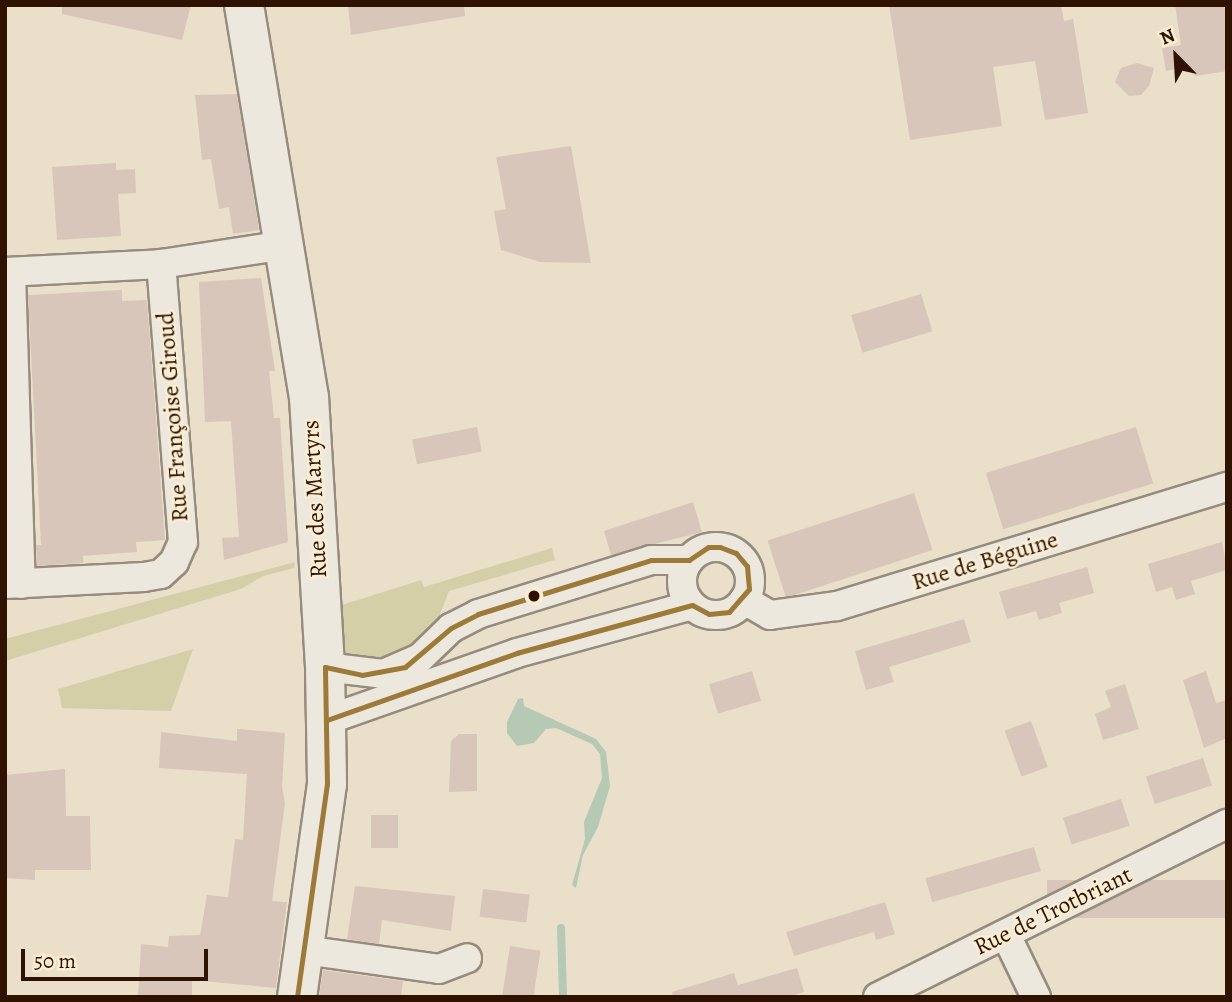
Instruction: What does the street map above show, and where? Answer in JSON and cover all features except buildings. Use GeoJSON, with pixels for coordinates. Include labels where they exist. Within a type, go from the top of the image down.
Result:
{"type":"FeatureCollection","features":[{"type":"Feature","properties":{"kind":"main road","name":"Rue des Martyrs"},"geometry":{"type":"LineString","coordinates":[[244,5],[309,397],[325,667],[327,784],[297,997]]}},
{"type":"Feature","properties":{"kind":"street"},"geometry":{"type":"LineString","coordinates":[[13,584],[8,272],[161,264],[285,245]]}},
{"type":"Feature","properties":{"kind":"street","name":"Rue Françoise Giroud"},"geometry":{"type":"LineString","coordinates":[[13,584],[161,574],[174,562],[183,542],[161,264]]}},
{"type":"Feature","properties":{"kind":"street","name":"Rue de Béguine"},"geometry":{"type":"LineString","coordinates":[[744,600],[770,615],[837,606],[1227,487]]}},
{"type":"Feature","properties":{"kind":"street"},"geometry":{"type":"LineString","coordinates":[[325,667],[383,674],[420,658],[451,628],[478,614],[651,560],[689,560],[708,547],[736,553],[750,577],[744,600],[719,614],[692,605],[517,653],[327,720]]}},
{"type":"Feature","properties":{"kind":"street"},"geometry":{"type":"LineString","coordinates":[[689,560],[682,588],[692,605]]}},
{"type":"Feature","properties":{"kind":"street","name":"Rue de Trotbriant"},"geometry":{"type":"LineString","coordinates":[[878,997],[1227,824]]}},
{"type":"Feature","properties":{"kind":"street"},"geometry":{"type":"LineString","coordinates":[[1006,935],[1036,997]]}},
{"type":"Feature","properties":{"kind":"street"},"geometry":{"type":"LineString","coordinates":[[304,950],[439,969],[467,958]]}},
{"type":"Feature","properties":{"kind":"shaded area"},"geometry":{"type":"Polygon","coordinates":[[[552,548],[555,560],[449,591],[436,625],[402,651],[374,662],[350,658],[342,648],[339,606],[421,580],[424,587],[552,548]]]}},
{"type":"Feature","properties":{"kind":"shaded area"},"geometry":{"type":"Polygon","coordinates":[[[295,562],[294,568],[263,576],[241,589],[5,661],[5,639],[295,562]]]}},
{"type":"Feature","properties":{"kind":"shaded area"},"geometry":{"type":"Polygon","coordinates":[[[193,649],[171,711],[62,708],[58,689],[193,649]]]}},
{"type":"Feature","properties":{"kind":"shaded area"},"geometry":{"type":"Polygon","coordinates":[[[523,698],[524,706],[596,739],[606,752],[610,786],[598,827],[583,855],[576,888],[572,885],[585,839],[584,822],[602,778],[600,754],[592,744],[556,728],[546,729],[534,743],[517,746],[507,733],[507,722],[518,699],[523,698]]]}},
{"type":"Feature","properties":{"kind":"waterway"},"geometry":{"type":"LineString","coordinates":[[561,928],[563,994]]}},
{"type":"Feature","properties":{"kind":"transit line"},"geometry":{"type":"LineString","coordinates":[[297,997],[327,784],[325,667],[362,675],[405,667],[451,628],[478,614],[651,560],[689,560],[708,547],[720,547],[736,553],[747,566],[749,589],[729,612],[709,614],[692,605],[517,653],[327,720]]}}]}
